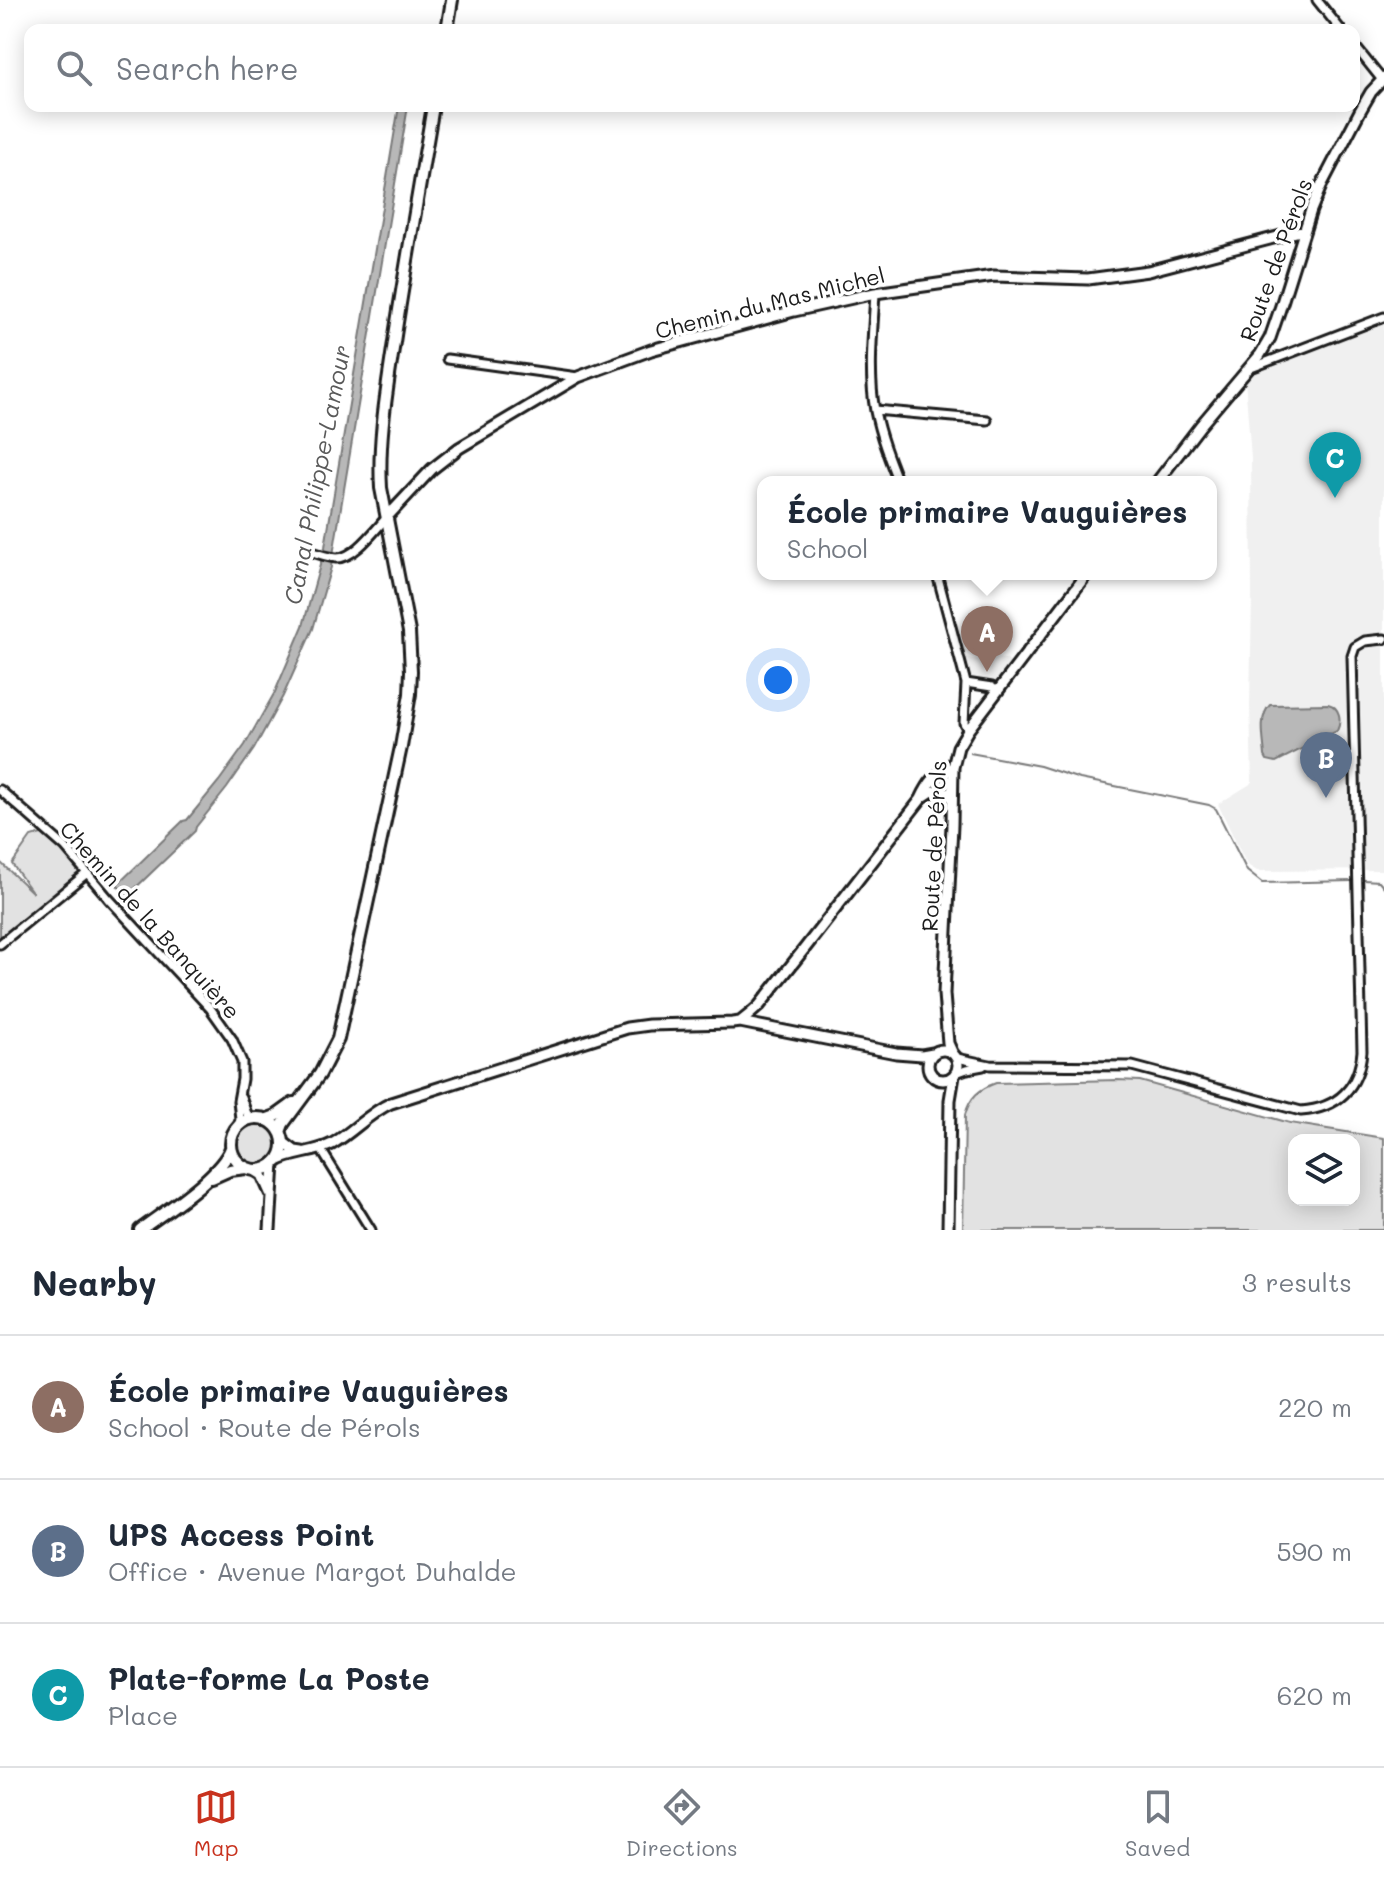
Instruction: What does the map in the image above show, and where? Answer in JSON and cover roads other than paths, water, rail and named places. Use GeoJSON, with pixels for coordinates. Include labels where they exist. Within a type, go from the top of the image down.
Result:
{"type":"FeatureCollection","features":[{"type":"Feature","properties":{"kind":"main road"},"geometry":{"type":"LineString","coordinates":[[448,24],[452,0]]}},
{"type":"Feature","properties":{"kind":"main road"},"geometry":{"type":"LineString","coordinates":[[200,1185],[230,1170],[268,1167],[275,1162],[280,1155],[283,1124],[330,1056],[344,1018],[410,694],[409,632],[380,469],[402,284],[432,112]]}},
{"type":"Feature","properties":{"kind":"main road"},"geometry":{"type":"LineString","coordinates":[[140,1230],[200,1185],[225,1161],[234,1132],[245,1121],[276,1116],[307,1090]]}},
{"type":"Feature","properties":{"kind":"main road"},"geometry":{"type":"LineString","coordinates":[[259,1119],[276,1127],[281,1137]]}},
{"type":"Feature","properties":{"kind":"main road"},"geometry":{"type":"LineString","coordinates":[[231,1146],[236,1159],[251,1169]]}},
{"type":"Feature","properties":{"kind":"street"},"geometry":{"type":"LineString","coordinates":[[1317,0],[1336,24]]}},
{"type":"Feature","properties":{"kind":"street"},"geometry":{"type":"LineString","coordinates":[[1360,52],[1383,79]]}},
{"type":"Feature","properties":{"kind":"street","name":"Route de Pérols"},"geometry":{"type":"LineString","coordinates":[[1360,112],[1383,79]]}},
{"type":"Feature","properties":{"kind":"street","name":"Route de Pérols"},"geometry":{"type":"LineString","coordinates":[[1162,476],[1260,355],[1270,338],[1311,210],[1360,112]]}},
{"type":"Feature","properties":{"kind":"street","name":"Chemin du Mas Michel"},"geometry":{"type":"LineString","coordinates":[[387,517],[432,469],[459,448],[578,377],[651,350],[794,311],[875,293],[994,276],[1088,279],[1148,271],[1304,230]]}},
{"type":"Feature","properties":{"kind":"street"},"geometry":{"type":"LineString","coordinates":[[875,293],[871,375],[875,410],[896,476]]}},
{"type":"Feature","properties":{"kind":"street"},"geometry":{"type":"LineString","coordinates":[[1249,369],[1384,317]]}},
{"type":"Feature","properties":{"kind":"street"},"geometry":{"type":"LineString","coordinates":[[447,359],[578,377]]}},
{"type":"Feature","properties":{"kind":"street"},"geometry":{"type":"LineString","coordinates":[[875,410],[987,420]]}},
{"type":"Feature","properties":{"kind":"street"},"geometry":{"type":"LineString","coordinates":[[310,551],[344,557],[387,517]]}},
{"type":"Feature","properties":{"kind":"street"},"geometry":{"type":"LineString","coordinates":[[939,580],[966,683],[964,723],[968,730]]}},
{"type":"Feature","properties":{"kind":"street","name":"Route de Pérols"},"geometry":{"type":"LineString","coordinates":[[955,1056],[948,1043],[944,994],[953,767],[958,747],[1082,580]]}},
{"type":"Feature","properties":{"kind":"street"},"geometry":{"type":"LineString","coordinates":[[935,1052],[928,1060],[928,1068],[938,1080],[947,1080],[967,1069],[990,1065],[1132,1066],[1301,1111],[1329,1105],[1348,1091],[1361,1067],[1362,1051],[1352,656],[1355,647],[1365,641],[1384,639]]}},
{"type":"Feature","properties":{"kind":"street"},"geometry":{"type":"LineString","coordinates":[[966,683],[992,687],[997,691]]}},
{"type":"Feature","properties":{"kind":"street"},"geometry":{"type":"LineString","coordinates":[[740,1022],[759,1006],[938,773],[953,767]]}},
{"type":"Feature","properties":{"kind":"street","name":"Chemin de la Banquière"},"geometry":{"type":"LineString","coordinates":[[0,790],[65,847],[210,1008],[240,1053],[238,1127]]}},
{"type":"Feature","properties":{"kind":"street"},"geometry":{"type":"LineString","coordinates":[[921,799],[932,791],[952,794]]}},
{"type":"Feature","properties":{"kind":"street"},"geometry":{"type":"LineString","coordinates":[[0,944],[87,873]]}},
{"type":"Feature","properties":{"kind":"street","name":"Route de Pérols"},"geometry":{"type":"LineString","coordinates":[[935,1052],[945,1019]]}},
{"type":"Feature","properties":{"kind":"street"},"geometry":{"type":"LineString","coordinates":[[270,1230],[275,1162],[285,1156],[333,1143],[391,1103],[638,1027],[740,1022],[896,1053],[922,1055],[945,1050],[955,1056],[990,1065]]}},
{"type":"Feature","properties":{"kind":"street"},"geometry":{"type":"LineString","coordinates":[[896,1053],[928,1068]]}},
{"type":"Feature","properties":{"kind":"street"},"geometry":{"type":"LineString","coordinates":[[948,1230],[949,1118],[951,1085],[958,1063],[955,1056]]}},
{"type":"Feature","properties":{"kind":"street"},"geometry":{"type":"LineString","coordinates":[[938,1080],[949,1118]]}},
{"type":"Feature","properties":{"kind":"street","name":"Chemin de la Banquière"},"geometry":{"type":"LineString","coordinates":[[240,1090],[244,1109],[259,1119]]}},
{"type":"Feature","properties":{"kind":"street"},"geometry":{"type":"LineString","coordinates":[[281,1137],[295,1151],[305,1153]]}},
{"type":"Feature","properties":{"kind":"street"},"geometry":{"type":"LineString","coordinates":[[320,1148],[371,1230]]}},
{"type":"Feature","properties":{"kind":"street"},"geometry":{"type":"LineString","coordinates":[[251,1169],[262,1175],[267,1184],[272,1212]]}},
{"type":"Feature","properties":{"kind":"waterway"},"geometry":{"type":"LineString","coordinates":[[970,753],[1209,805],[1216,809],[1247,871],[1262,883],[1352,881]]}},
{"type":"Feature","properties":{"kind":"waterway"},"geometry":{"type":"LineString","coordinates":[[1364,880],[1379,881],[1384,887]]}},
{"type":"Feature","properties":{"kind":"place","name":"Plate-forme La Poste"},"geometry":{"type":"Point","coordinates":[1335,498]}},
{"type":"Feature","properties":{"kind":"place","name":"École primaire Vauguières"},"geometry":{"type":"Point","coordinates":[987,672]}},
{"type":"Feature","properties":{"kind":"place","name":"UPS Access Point"},"geometry":{"type":"Point","coordinates":[1326,798]}},
{"type":"Feature","properties":{"kind":"water label","name":"Canal Philippe-Lamour"},"geometry":{"type":"Point","coordinates":[318,475]}}]}
